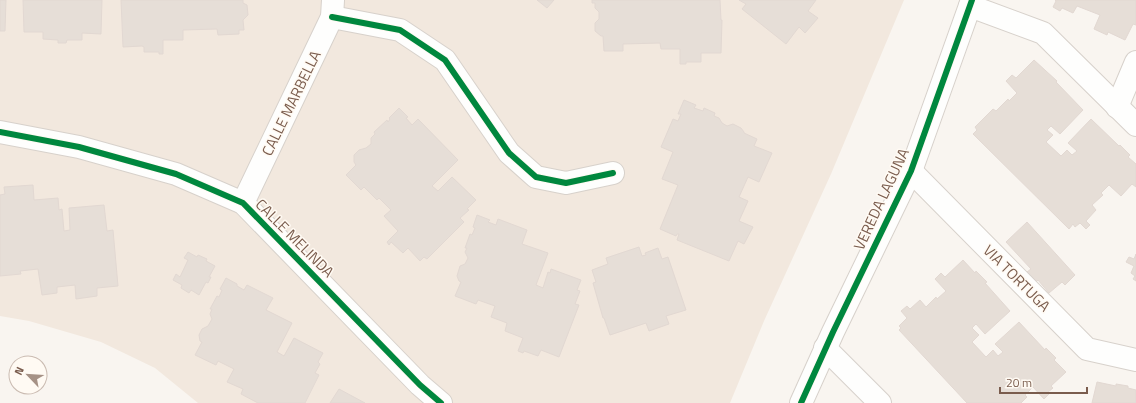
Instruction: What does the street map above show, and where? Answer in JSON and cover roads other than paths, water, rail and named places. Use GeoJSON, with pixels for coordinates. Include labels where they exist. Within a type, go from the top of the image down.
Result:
{"type":"FeatureCollection","features":[{"type":"Feature","properties":{"kind":"street"},"geometry":{"type":"LineString","coordinates":[[971,3],[1044,33],[1136,125]]}},
{"type":"Feature","properties":{"kind":"street","name":"VEREDA LAGUNA"},"geometry":{"type":"LineString","coordinates":[[801,403],[911,171],[971,3]]}},
{"type":"Feature","properties":{"kind":"street"},"geometry":{"type":"LineString","coordinates":[[332,9],[400,30],[445,60],[509,153],[536,177],[566,183],[613,173]]}},
{"type":"Feature","properties":{"kind":"street","name":"CALLE MARBELLA"},"geometry":{"type":"LineString","coordinates":[[243,203],[332,9]]}},
{"type":"Feature","properties":{"kind":"street"},"geometry":{"type":"LineString","coordinates":[[1117,107],[1136,62]]}},
{"type":"Feature","properties":{"kind":"street","name":"CALLE MELINDA"},"geometry":{"type":"LineString","coordinates":[[0,132],[79,147],[176,174],[243,203],[420,385],[441,403]]}},
{"type":"Feature","properties":{"kind":"street","name":"VIA TORTUGA"},"geometry":{"type":"LineString","coordinates":[[911,171],[1087,349],[1136,360]]}},
{"type":"Feature","properties":{"kind":"street"},"geometry":{"type":"LineString","coordinates":[[826,348],[880,403]]}}]}
